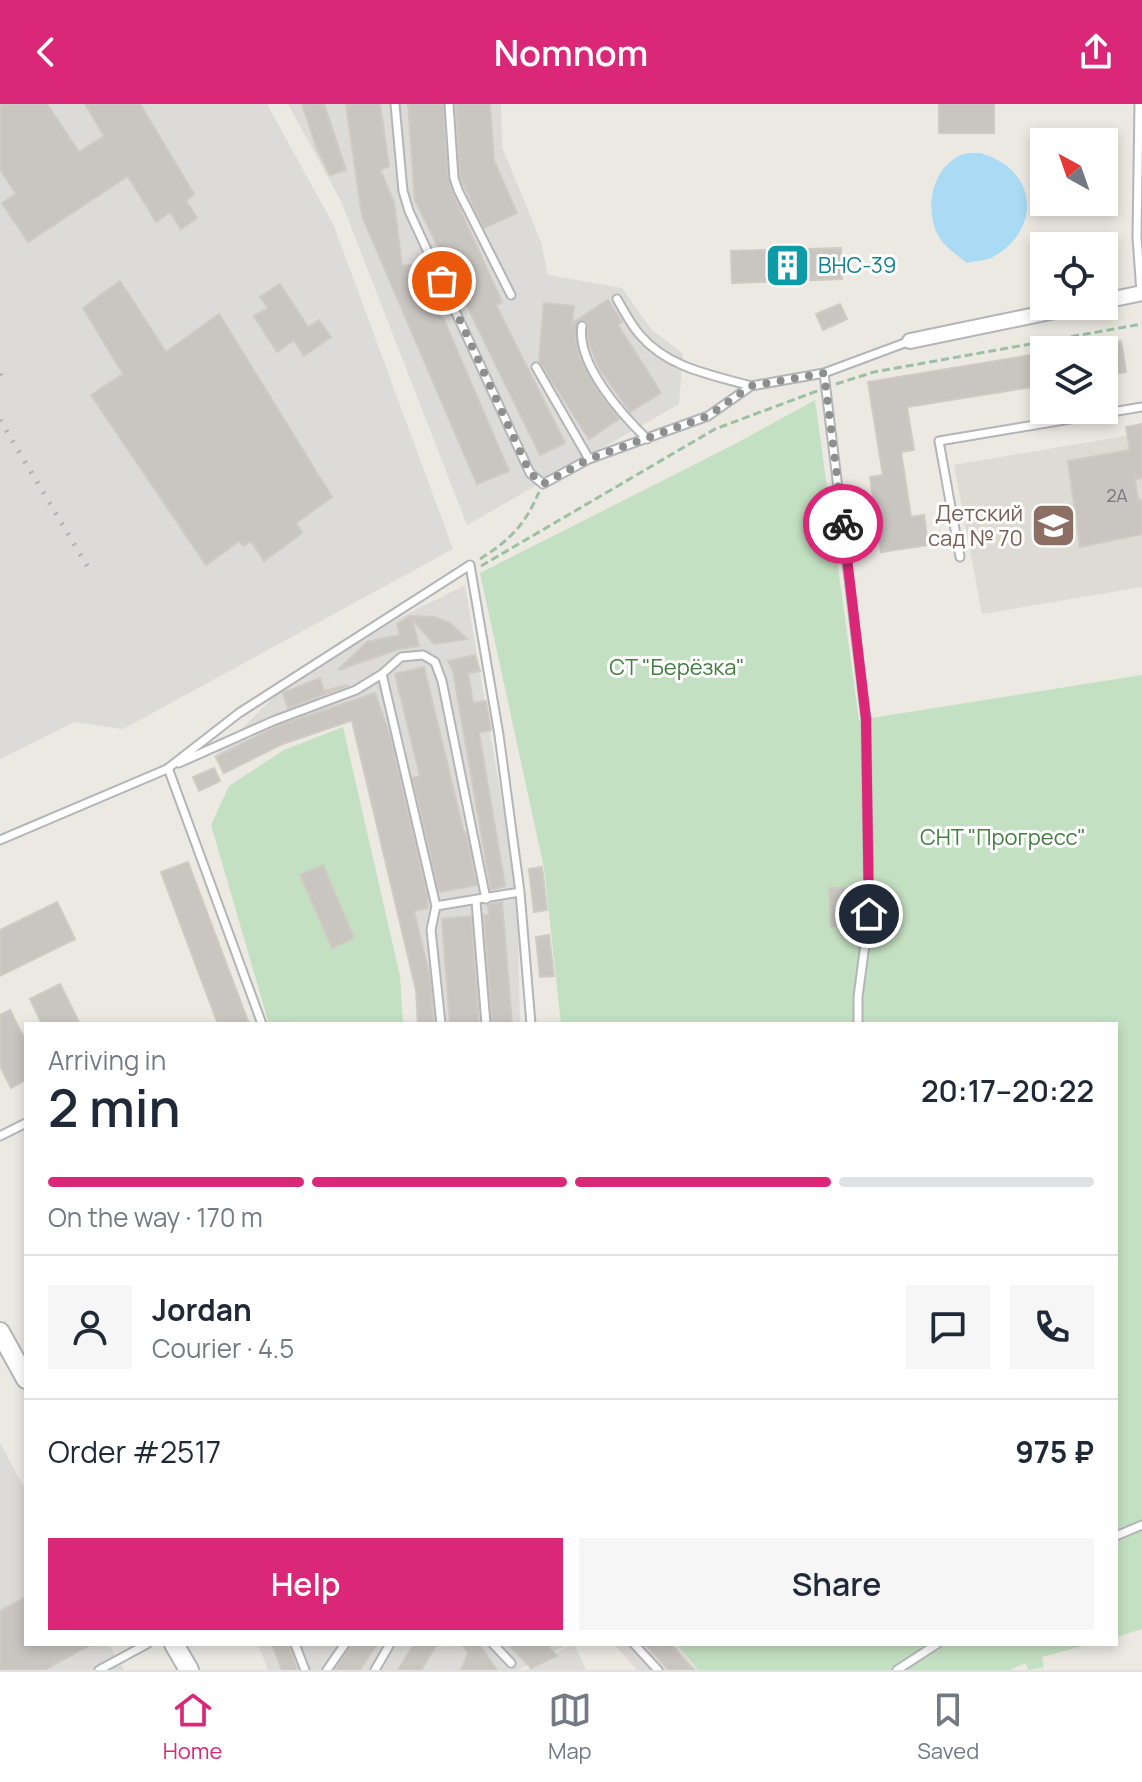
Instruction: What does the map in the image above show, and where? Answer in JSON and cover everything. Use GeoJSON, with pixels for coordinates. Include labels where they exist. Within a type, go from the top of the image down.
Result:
{"type":"FeatureCollection","features":[{"type":"Feature","properties":{"kind":"main road"},"geometry":{"type":"LineString","coordinates":[[0,1332],[24,1375]]}},
{"type":"Feature","properties":{"kind":"main road"},"geometry":{"type":"LineString","coordinates":[[175,1646],[189,1670]]}},
{"type":"Feature","properties":{"kind":"street"},"geometry":{"type":"LineString","coordinates":[[1118,298],[1141,293]]}},
{"type":"Feature","properties":{"kind":"street"},"geometry":{"type":"LineString","coordinates":[[910,341],[1030,316]]}},
{"type":"Feature","properties":{"kind":"lane"},"geometry":{"type":"LineString","coordinates":[[395,104],[403,191],[409,211],[530,473],[543,484],[589,459],[708,416],[751,386],[824,373],[910,341]]}},
{"type":"Feature","properties":{"kind":"lane"},"geometry":{"type":"LineString","coordinates":[[449,104],[454,178],[511,295]]}},
{"type":"Feature","properties":{"kind":"lane"},"geometry":{"type":"LineString","coordinates":[[1139,104],[1137,237],[1141,293]]}},
{"type":"Feature","properties":{"kind":"lane"},"geometry":{"type":"LineString","coordinates":[[617,299],[640,336],[666,359],[751,386]]}},
{"type":"Feature","properties":{"kind":"lane"},"geometry":{"type":"LineString","coordinates":[[582,326],[580,337],[583,352],[620,414],[647,439]]}},
{"type":"Feature","properties":{"kind":"lane"},"geometry":{"type":"LineString","coordinates":[[536,367],[589,459]]}},
{"type":"Feature","properties":{"kind":"lane"},"geometry":{"type":"LineString","coordinates":[[824,373],[866,719],[869,914],[858,997],[858,1022]]}},
{"type":"Feature","properties":{"kind":"lane"},"geometry":{"type":"LineString","coordinates":[[960,557],[939,441],[1142,407]]}},
{"type":"Feature","properties":{"kind":"lane"},"geometry":{"type":"LineString","coordinates":[[167,769],[239,713],[470,569],[499,735],[520,892],[531,1022]]}},
{"type":"Feature","properties":{"kind":"lane"},"geometry":{"type":"LineString","coordinates":[[0,840],[273,721],[356,690],[382,674],[401,657],[423,655],[435,662],[442,681],[486,899]]}},
{"type":"Feature","properties":{"kind":"lane"},"geometry":{"type":"LineString","coordinates":[[382,674],[436,906],[431,930],[441,1022]]}},
{"type":"Feature","properties":{"kind":"lane"},"geometry":{"type":"LineString","coordinates":[[167,769],[261,1022]]}},
{"type":"Feature","properties":{"kind":"lane"},"geometry":{"type":"LineString","coordinates":[[436,906],[520,892]]}},
{"type":"Feature","properties":{"kind":"lane"},"geometry":{"type":"LineString","coordinates":[[476,901],[486,1022]]}},
{"type":"Feature","properties":{"kind":"lane"},"geometry":{"type":"LineString","coordinates":[[0,1136],[24,1124]]}},
{"type":"Feature","properties":{"kind":"lane"},"geometry":{"type":"LineString","coordinates":[[1118,1535],[1142,1525]]}},
{"type":"Feature","properties":{"kind":"lane"},"geometry":{"type":"LineString","coordinates":[[99,1670],[143,1646]]}},
{"type":"Feature","properties":{"kind":"lane"},"geometry":{"type":"LineString","coordinates":[[296,1646],[305,1670]]}},
{"type":"Feature","properties":{"kind":"lane"},"geometry":{"type":"LineString","coordinates":[[327,1670],[344,1646]]}},
{"type":"Feature","properties":{"kind":"lane"},"geometry":{"type":"LineString","coordinates":[[375,1670],[389,1646]]}},
{"type":"Feature","properties":{"kind":"lane"},"geometry":{"type":"LineString","coordinates":[[495,1646],[511,1663]]}},
{"type":"Feature","properties":{"kind":"lane"},"geometry":{"type":"LineString","coordinates":[[636,1646],[658,1670]]}},
{"type":"Feature","properties":{"kind":"lane"},"geometry":{"type":"LineString","coordinates":[[897,1670],[927,1647]]}},
{"type":"Feature","properties":{"kind":"path"},"geometry":{"type":"LineString","coordinates":[[470,569],[715,429],[828,387],[874,372],[1142,324]]}},
{"type":"Feature","properties":{"kind":"path"},"geometry":{"type":"LineString","coordinates":[[470,569],[502,545],[528,518],[543,484]]}},
{"type":"Feature","properties":{"kind":"shaded area"},"geometry":{"type":"Polygon","coordinates":[[[0,104],[267,104],[334,226],[453,549],[123,729],[75,722],[0,759],[0,104]]]}},
{"type":"Feature","properties":{"kind":"shaded area"},"geometry":{"type":"Polygon","coordinates":[[[288,104],[501,104],[502,147],[541,242],[548,275],[622,288],[651,329],[683,354],[679,404],[467,525],[341,201],[288,104]]]}},
{"type":"Feature","properties":{"kind":"shaded area","name":"Детский сад № 70"},"geometry":{"type":"Polygon","coordinates":[[[1142,433],[1142,587],[982,614],[954,465],[1142,433]]]}},
{"type":"Feature","properties":{"kind":"shaded area"},"geometry":{"type":"Polygon","coordinates":[[[465,585],[517,891],[520,1022],[417,1022],[416,990],[351,722],[283,745],[223,775],[214,756],[281,690],[397,619],[465,585]]]}},
{"type":"Feature","properties":{"kind":"shaded area"},"geometry":{"type":"Polygon","coordinates":[[[0,1443],[24,1487],[24,1646],[110,1646],[124,1670],[0,1670],[0,1443]]]}},
{"type":"Feature","properties":{"kind":"shaded area"},"geometry":{"type":"Polygon","coordinates":[[[259,1646],[565,1646],[517,1670],[268,1670],[259,1646]]]}},
{"type":"Feature","properties":{"kind":"shaded area"},"geometry":{"type":"Polygon","coordinates":[[[575,1646],[586,1670],[527,1670],[556,1656],[555,1653],[575,1646]]]}},
{"type":"Feature","properties":{"kind":"shaded area"},"geometry":{"type":"Polygon","coordinates":[[[616,1646],[676,1646],[697,1670],[637,1670],[616,1646]]]}},
{"type":"Feature","properties":{"kind":"green space","name":"СТ \"Берёзка\""},"geometry":{"type":"Polygon","coordinates":[[[815,400],[859,720],[1142,675],[1142,1629],[1118,1636],[1118,1022],[561,1022],[544,868],[480,573],[815,400]]]}},
{"type":"Feature","properties":{"kind":"green space"},"geometry":{"type":"Polygon","coordinates":[[[343,727],[400,976],[403,1022],[268,1022],[211,825],[229,786],[284,750],[343,727]]]}},
{"type":"Feature","properties":{"kind":"green space"},"geometry":{"type":"Polygon","coordinates":[[[678,1646],[1083,1646],[1042,1657],[1044,1667],[1029,1670],[1025,1663],[1010,1670],[698,1670],[678,1646]]]}},
{"type":"Feature","properties":{"kind":"water"},"geometry":{"type":"Polygon","coordinates":[[[980,153],[999,161],[1023,185],[1027,201],[1026,216],[1020,232],[1008,246],[991,258],[967,263],[939,237],[934,227],[931,203],[937,180],[951,161],[963,154],[980,153]]]}},
{"type":"Feature","properties":{"kind":"building"},"geometry":{"type":"Polygon","coordinates":[[[0,104],[47,104],[79,152],[104,136],[85,104],[140,104],[194,194],[186,201],[197,218],[181,229],[170,212],[156,222],[128,176],[28,242],[2,203],[16,194],[0,169],[0,104]]]}},
{"type":"Feature","properties":{"kind":"building"},"geometry":{"type":"Polygon","coordinates":[[[302,104],[324,104],[346,170],[330,175],[317,149],[302,104]]]}},
{"type":"Feature","properties":{"kind":"building"},"geometry":{"type":"Polygon","coordinates":[[[346,104],[380,104],[389,166],[380,170],[394,202],[402,266],[420,264],[509,471],[477,484],[362,216],[346,104]]]}},
{"type":"Feature","properties":{"kind":"building"},"geometry":{"type":"Polygon","coordinates":[[[408,104],[443,104],[448,179],[452,192],[502,302],[496,305],[565,443],[540,455],[415,200],[408,104]]]}},
{"type":"Feature","properties":{"kind":"building"},"geometry":{"type":"Polygon","coordinates":[[[456,104],[490,104],[494,161],[517,213],[484,228],[460,177],[456,104]]]}},
{"type":"Feature","properties":{"kind":"building"},"geometry":{"type":"Polygon","coordinates":[[[939,104],[994,104],[994,133],[939,133],[939,104]]]}},
{"type":"Feature","properties":{"kind":"building","name":"ВНС-39"},"geometry":{"type":"Polygon","coordinates":[[[841,248],[842,279],[732,283],[731,251],[841,248]]]}},
{"type":"Feature","properties":{"kind":"building"},"geometry":{"type":"Polygon","coordinates":[[[120,281],[166,352],[219,314],[332,497],[296,523],[302,533],[264,561],[251,541],[243,546],[239,541],[206,565],[91,395],[123,374],[83,308],[120,281]]]}},
{"type":"Feature","properties":{"kind":"building"},"geometry":{"type":"Polygon","coordinates":[[[280,284],[308,327],[319,320],[331,337],[304,356],[294,340],[277,352],[254,316],[268,308],[260,297],[280,284]]]}},
{"type":"Feature","properties":{"kind":"building"},"geometry":{"type":"Polygon","coordinates":[[[608,300],[622,322],[618,325],[661,393],[630,412],[599,368],[588,340],[587,322],[578,321],[576,340],[580,358],[597,390],[619,419],[589,439],[539,361],[544,303],[574,306],[572,323],[608,300]]]}},
{"type":"Feature","properties":{"kind":"building"},"geometry":{"type":"Polygon","coordinates":[[[840,304],[847,319],[823,330],[816,314],[840,304]]]}},
{"type":"Feature","properties":{"kind":"building"},"geometry":{"type":"Polygon","coordinates":[[[1118,341],[1121,341],[1126,372],[1118,373],[1118,341]]]}},
{"type":"Feature","properties":{"kind":"building"},"geometry":{"type":"Polygon","coordinates":[[[1030,355],[1030,387],[907,407],[914,450],[901,452],[911,517],[924,515],[928,545],[881,552],[870,477],[883,475],[868,382],[1030,355]]]}},
{"type":"Feature","properties":{"kind":"building"},"geometry":{"type":"Polygon","coordinates":[[[1142,424],[1142,478],[1136,479],[1134,473],[1138,500],[1142,500],[1142,534],[1080,547],[1068,461],[1130,450],[1126,427],[1142,424]]]}},
{"type":"Feature","properties":{"kind":"building"},"geometry":{"type":"Polygon","coordinates":[[[410,616],[435,617],[450,623],[467,639],[434,644],[412,619],[419,646],[399,649],[338,670],[367,642],[400,635],[397,624],[410,616]]]}},
{"type":"Feature","properties":{"kind":"building"},"geometry":{"type":"Polygon","coordinates":[[[475,655],[480,671],[468,673],[473,703],[486,701],[491,730],[479,733],[505,886],[491,890],[453,671],[448,661],[475,655]]]}},
{"type":"Feature","properties":{"kind":"building"},"geometry":{"type":"Polygon","coordinates":[[[424,667],[477,885],[439,892],[413,778],[420,776],[395,674],[424,667]]]}},
{"type":"Feature","properties":{"kind":"building"},"geometry":{"type":"Polygon","coordinates":[[[320,678],[324,691],[348,685],[288,708],[283,693],[320,678]]]}},
{"type":"Feature","properties":{"kind":"building"},"geometry":{"type":"Polygon","coordinates":[[[375,693],[390,736],[427,895],[428,908],[414,911],[430,978],[434,1022],[418,1022],[416,990],[352,720],[282,744],[224,773],[216,757],[275,727],[375,693]]]}},
{"type":"Feature","properties":{"kind":"building"},"geometry":{"type":"Polygon","coordinates":[[[214,768],[220,781],[199,791],[193,777],[214,768]]]}},
{"type":"Feature","properties":{"kind":"building"},"geometry":{"type":"Polygon","coordinates":[[[188,862],[248,1022],[217,1022],[161,872],[188,862]]]}},
{"type":"Feature","properties":{"kind":"building"},"geometry":{"type":"Polygon","coordinates":[[[323,865],[354,938],[332,948],[300,875],[323,865]]]}},
{"type":"Feature","properties":{"kind":"building"},"geometry":{"type":"Polygon","coordinates":[[[542,867],[547,910],[534,912],[529,869],[542,867]]]}},
{"type":"Feature","properties":{"kind":"building"},"geometry":{"type":"Polygon","coordinates":[[[829,888],[845,888],[848,925],[831,927],[829,888]]]}},
{"type":"Feature","properties":{"kind":"building"},"geometry":{"type":"Polygon","coordinates":[[[57,902],[75,939],[0,976],[0,930],[57,902]]]}},
{"type":"Feature","properties":{"kind":"building"},"geometry":{"type":"Polygon","coordinates":[[[502,902],[512,1022],[492,1022],[484,915],[489,915],[488,905],[502,902]]]}},
{"type":"Feature","properties":{"kind":"building"},"geometry":{"type":"Polygon","coordinates":[[[471,916],[479,1022],[450,1022],[442,919],[471,916]]]}},
{"type":"Feature","properties":{"kind":"building"},"geometry":{"type":"Polygon","coordinates":[[[549,935],[554,976],[540,977],[536,937],[549,935]]]}},
{"type":"Feature","properties":{"kind":"building"},"geometry":{"type":"Polygon","coordinates":[[[60,984],[79,1022],[41,1022],[30,999],[60,984]]]}},
{"type":"Feature","properties":{"kind":"building"},"geometry":{"type":"Polygon","coordinates":[[[10,1010],[24,1038],[24,1081],[11,1088],[0,1066],[0,1015],[10,1010]]]}},
{"type":"Feature","properties":{"kind":"building"},"geometry":{"type":"Polygon","coordinates":[[[24,1598],[24,1646],[88,1646],[44,1670],[0,1670],[0,1611],[24,1598]]]}},
{"type":"Feature","properties":{"kind":"building"},"geometry":{"type":"Polygon","coordinates":[[[273,1646],[290,1646],[297,1670],[282,1670],[273,1646]]]}},
{"type":"Feature","properties":{"kind":"building"},"geometry":{"type":"Polygon","coordinates":[[[351,1646],[376,1646],[360,1670],[335,1670],[351,1646]]]}},
{"type":"Feature","properties":{"kind":"building"},"geometry":{"type":"Polygon","coordinates":[[[413,1646],[436,1646],[421,1670],[398,1670],[413,1646]]]}},
{"type":"Feature","properties":{"kind":"building"},"geometry":{"type":"Polygon","coordinates":[[[463,1646],[480,1646],[497,1670],[461,1670],[468,1653],[463,1646]]]}},
{"type":"Feature","properties":{"kind":"building"},"geometry":{"type":"Polygon","coordinates":[[[510,1646],[548,1646],[557,1656],[531,1668],[510,1646]]]}},
{"type":"Feature","properties":{"kind":"building"},"geometry":{"type":"Polygon","coordinates":[[[647,1646],[672,1646],[694,1670],[669,1670],[647,1646]]]}},
{"type":"Feature","properties":{"kind":"railway"},"geometry":{"type":"LineString","coordinates":[[0,374],[6,384]]}},
{"type":"Feature","properties":{"kind":"railway"},"geometry":{"type":"LineString","coordinates":[[0,420],[89,569]]}},
{"type":"Feature","properties":{"kind":"way so far"},"geometry":{"type":"LineString","coordinates":[[442,281],[530,473],[543,484],[589,459],[708,416],[751,386],[824,373],[843,524]]}},
{"type":"Feature","properties":{"kind":"place","name":"ВНС-39"},"geometry":{"type":"Point","coordinates":[787,265]}},
{"type":"Feature","properties":{"kind":"place","name":"Детский сад № 70"},"geometry":{"type":"Point","coordinates":[1054,526]}},
{"type":"Feature","properties":{"kind":"route"},"geometry":{"type":"LineString","coordinates":[[843,524],[866,719],[869,914]]}},
{"type":"Feature","properties":{"kind":"park label","name":"СНТ \"Прогресс\""},"geometry":{"type":"Point","coordinates":[1003,837]}}]}
